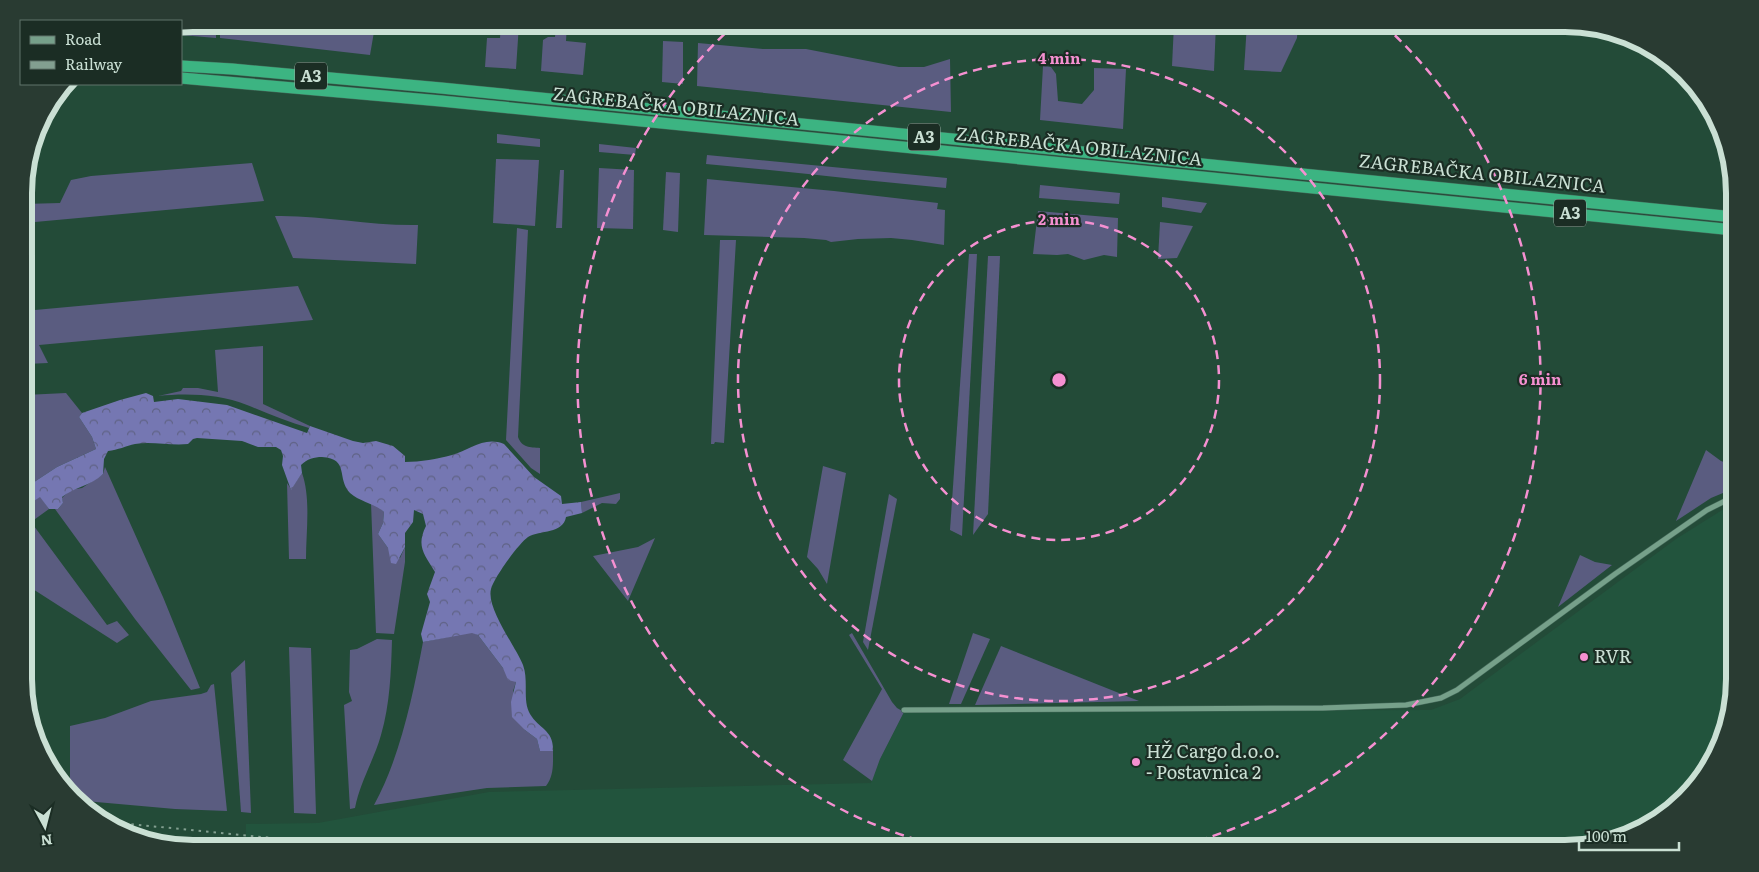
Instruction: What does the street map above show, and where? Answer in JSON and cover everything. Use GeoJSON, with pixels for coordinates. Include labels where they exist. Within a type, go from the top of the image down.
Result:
{"type":"FeatureCollection","features":[{"type":"Feature","properties":{"kind":"highway","name":"ZAGREBAČKA OBILAZNICA"},"geometry":{"type":"LineString","coordinates":[[182,66],[404,84],[1726,216]]}},
{"type":"Feature","properties":{"kind":"highway","name":"ZAGREBAČKA OBILAZNICA"},"geometry":{"type":"LineString","coordinates":[[182,78],[470,104],[1726,229]]}},
{"type":"Feature","properties":{"kind":"street"},"geometry":{"type":"LineString","coordinates":[[904,710],[1323,708],[1406,704],[1441,698],[1457,690],[1706,510],[1726,500]]}},
{"type":"Feature","properties":{"kind":"shaded area"},"geometry":{"type":"Polygon","coordinates":[[[216,32],[216,38],[182,35],[182,33],[216,32]]]}},
{"type":"Feature","properties":{"kind":"shaded area"},"geometry":{"type":"Polygon","coordinates":[[[220,32],[374,32],[370,55],[220,38],[220,32]]]}},
{"type":"Feature","properties":{"kind":"shaded area"},"geometry":{"type":"Polygon","coordinates":[[[500,32],[518,32],[516,69],[485,67],[487,38],[500,38],[500,32]]]}},
{"type":"Feature","properties":{"kind":"shaded area"},"geometry":{"type":"Polygon","coordinates":[[[555,32],[567,32],[566,41],[586,43],[583,75],[541,71],[543,40],[548,37],[555,37],[555,32]]]}},
{"type":"Feature","properties":{"kind":"shaded area"},"geometry":{"type":"Polygon","coordinates":[[[1174,32],[1216,32],[1214,71],[1172,66],[1174,32]]]}},
{"type":"Feature","properties":{"kind":"shaded area"},"geometry":{"type":"Polygon","coordinates":[[[1246,32],[1297,32],[1297,38],[1281,72],[1244,70],[1246,32]]]}},
{"type":"Feature","properties":{"kind":"shaded area"},"geometry":{"type":"Polygon","coordinates":[[[663,41],[683,42],[683,84],[662,82],[663,41]]]}},
{"type":"Feature","properties":{"kind":"shaded area"},"geometry":{"type":"Polygon","coordinates":[[[698,43],[763,49],[806,49],[899,67],[924,67],[950,59],[951,112],[697,86],[698,43]]]}},
{"type":"Feature","properties":{"kind":"shaded area"},"geometry":{"type":"Polygon","coordinates":[[[1043,66],[1051,67],[1056,74],[1058,101],[1082,104],[1094,90],[1094,68],[1126,69],[1123,129],[1040,120],[1043,66]]]}},
{"type":"Feature","properties":{"kind":"shaded area"},"geometry":{"type":"Polygon","coordinates":[[[497,134],[540,139],[540,147],[497,143],[497,134]]]}},
{"type":"Feature","properties":{"kind":"shaded area"},"geometry":{"type":"Polygon","coordinates":[[[599,144],[636,148],[635,155],[599,152],[599,144]]]}},
{"type":"Feature","properties":{"kind":"shaded area"},"geometry":{"type":"Polygon","coordinates":[[[707,155],[947,178],[946,188],[706,164],[707,155]]]}},
{"type":"Feature","properties":{"kind":"shaded area"},"geometry":{"type":"Polygon","coordinates":[[[496,159],[539,160],[535,226],[493,223],[496,159]]]}},
{"type":"Feature","properties":{"kind":"shaded area"},"geometry":{"type":"Polygon","coordinates":[[[252,163],[264,201],[33,222],[33,204],[60,203],[71,180],[91,176],[252,163]]]}},
{"type":"Feature","properties":{"kind":"shaded area"},"geometry":{"type":"Polygon","coordinates":[[[599,168],[634,170],[633,229],[597,228],[599,168]]]}},
{"type":"Feature","properties":{"kind":"shaded area"},"geometry":{"type":"Polygon","coordinates":[[[560,170],[564,170],[562,228],[556,228],[560,170]]]}},
{"type":"Feature","properties":{"kind":"shaded area"},"geometry":{"type":"Polygon","coordinates":[[[666,172],[680,173],[678,232],[663,230],[666,172]]]}},
{"type":"Feature","properties":{"kind":"shaded area"},"geometry":{"type":"Polygon","coordinates":[[[707,179],[938,203],[937,209],[945,210],[944,245],[891,238],[831,242],[804,238],[704,235],[707,179]]]}},
{"type":"Feature","properties":{"kind":"shaded area"},"geometry":{"type":"Polygon","coordinates":[[[1040,185],[1120,193],[1119,204],[1039,198],[1040,185]]]}},
{"type":"Feature","properties":{"kind":"shaded area"},"geometry":{"type":"Polygon","coordinates":[[[1162,197],[1207,203],[1201,213],[1162,207],[1162,197]]]}},
{"type":"Feature","properties":{"kind":"shaded area"},"geometry":{"type":"Polygon","coordinates":[[[1038,211],[1118,218],[1117,257],[1104,255],[1084,260],[1068,254],[1033,254],[1038,211]]]}},
{"type":"Feature","properties":{"kind":"shaded area"},"geometry":{"type":"Polygon","coordinates":[[[275,216],[418,225],[416,264],[293,258],[275,216]]]}},
{"type":"Feature","properties":{"kind":"shaded area"},"geometry":{"type":"Polygon","coordinates":[[[1160,222],[1193,226],[1177,258],[1158,259],[1160,222]]]}},
{"type":"Feature","properties":{"kind":"shaded area"},"geometry":{"type":"Polygon","coordinates":[[[517,228],[528,230],[518,437],[524,445],[540,448],[540,474],[531,468],[506,440],[517,228]]]}},
{"type":"Feature","properties":{"kind":"shaded area"},"geometry":{"type":"Polygon","coordinates":[[[720,240],[736,240],[724,443],[715,442],[711,444],[720,240]]]}},
{"type":"Feature","properties":{"kind":"shaded area"},"geometry":{"type":"Polygon","coordinates":[[[969,254],[977,254],[962,536],[950,530],[969,254]]]}},
{"type":"Feature","properties":{"kind":"shaded area"},"geometry":{"type":"Polygon","coordinates":[[[988,256],[1000,256],[988,514],[973,535],[988,256]]]}},
{"type":"Feature","properties":{"kind":"shaded area"},"geometry":{"type":"Polygon","coordinates":[[[298,286],[313,320],[39,345],[48,363],[33,364],[33,310],[298,286]]]}},
{"type":"Feature","properties":{"kind":"shaded area"},"geometry":{"type":"Polygon","coordinates":[[[263,346],[263,404],[310,426],[309,428],[236,401],[192,395],[158,396],[181,391],[183,388],[198,388],[218,392],[215,350],[263,346]]]}},
{"type":"Feature","properties":{"kind":"shaded area"},"geometry":{"type":"Polygon","coordinates":[[[66,393],[82,413],[79,417],[92,437],[96,449],[57,467],[32,483],[33,395],[66,393]]]}},
{"type":"Feature","properties":{"kind":"shaded area"},"geometry":{"type":"Polygon","coordinates":[[[1706,450],[1726,463],[1726,492],[1711,498],[1676,521],[1706,450]]]}},
{"type":"Feature","properties":{"kind":"shaded area"},"geometry":{"type":"Polygon","coordinates":[[[823,466],[846,473],[827,584],[818,569],[807,557],[823,466]]]}},
{"type":"Feature","properties":{"kind":"shaded area"},"geometry":{"type":"Polygon","coordinates":[[[105,467],[163,597],[200,688],[191,690],[135,619],[55,509],[58,509],[63,503],[62,498],[70,490],[82,488],[103,474],[105,467]]]}},
{"type":"Feature","properties":{"kind":"shaded area"},"geometry":{"type":"Polygon","coordinates":[[[302,473],[307,504],[306,559],[289,559],[287,483],[291,489],[302,473]]]}},
{"type":"Feature","properties":{"kind":"shaded area"},"geometry":{"type":"Polygon","coordinates":[[[620,493],[620,499],[616,504],[602,503],[582,513],[581,502],[620,493]]]}},
{"type":"Feature","properties":{"kind":"shaded area"},"geometry":{"type":"Polygon","coordinates":[[[889,494],[897,499],[868,650],[863,642],[889,494]]]}},
{"type":"Feature","properties":{"kind":"shaded area"},"geometry":{"type":"Polygon","coordinates":[[[40,496],[49,509],[32,521],[32,512],[34,501],[40,496]]]}},
{"type":"Feature","properties":{"kind":"shaded area"},"geometry":{"type":"Polygon","coordinates":[[[371,503],[378,506],[384,512],[383,523],[378,534],[388,548],[400,558],[405,547],[405,562],[394,634],[376,633],[371,503]]]}},
{"type":"Feature","properties":{"kind":"shaded area"},"geometry":{"type":"Polygon","coordinates":[[[1726,508],[1726,678],[1721,720],[1710,749],[1699,768],[1672,799],[1636,823],[1617,831],[1597,836],[1576,839],[246,840],[246,824],[318,823],[489,792],[871,783],[880,759],[904,712],[1431,710],[1460,699],[1676,539],[1726,508]]]}},
{"type":"Feature","properties":{"kind":"shaded area"},"geometry":{"type":"Polygon","coordinates":[[[32,524],[107,625],[117,621],[129,635],[117,643],[32,589],[32,524]]]}},
{"type":"Feature","properties":{"kind":"shaded area"},"geometry":{"type":"Polygon","coordinates":[[[655,538],[628,601],[593,556],[638,547],[655,538]]]}},
{"type":"Feature","properties":{"kind":"shaded area"},"geometry":{"type":"Polygon","coordinates":[[[1580,555],[1595,562],[1612,565],[1558,607],[1580,555]]]}},
{"type":"Feature","properties":{"kind":"shaded area"},"geometry":{"type":"Polygon","coordinates":[[[472,632],[478,635],[516,682],[513,691],[525,730],[537,739],[540,751],[553,751],[549,782],[546,786],[487,788],[374,805],[398,747],[415,683],[423,642],[472,632]]]}},
{"type":"Feature","properties":{"kind":"shaded area"},"geometry":{"type":"Polygon","coordinates":[[[852,633],[892,702],[904,712],[880,759],[872,781],[843,760],[882,689],[849,635],[852,633]]]}},
{"type":"Feature","properties":{"kind":"shaded area"},"geometry":{"type":"Polygon","coordinates":[[[973,633],[990,639],[961,704],[949,704],[973,633]]]}},
{"type":"Feature","properties":{"kind":"shaded area"},"geometry":{"type":"Polygon","coordinates":[[[377,639],[392,640],[388,700],[378,744],[360,789],[355,808],[350,809],[344,705],[352,701],[349,692],[350,650],[357,649],[377,639]]]}},
{"type":"Feature","properties":{"kind":"shaded area"},"geometry":{"type":"Polygon","coordinates":[[[1001,646],[1139,701],[975,705],[1001,646]]]}},
{"type":"Feature","properties":{"kind":"shaded area"},"geometry":{"type":"Polygon","coordinates":[[[289,647],[311,648],[316,814],[294,813],[289,647]]]}},
{"type":"Feature","properties":{"kind":"shaded area"},"geometry":{"type":"Polygon","coordinates":[[[245,660],[251,813],[241,812],[231,673],[245,660]]]}},
{"type":"Feature","properties":{"kind":"shaded area"},"geometry":{"type":"Polygon","coordinates":[[[214,684],[227,811],[175,809],[91,802],[70,781],[70,726],[105,718],[151,701],[201,694],[207,692],[211,685],[214,684]]]}},
{"type":"Feature","properties":{"kind":"green space"},"geometry":{"type":"Polygon","coordinates":[[[146,393],[153,396],[154,402],[178,399],[227,405],[307,433],[310,426],[353,441],[363,443],[376,441],[393,446],[405,456],[405,462],[441,458],[484,443],[497,442],[504,444],[534,477],[561,496],[562,504],[581,502],[582,513],[566,517],[564,522],[556,529],[528,537],[513,553],[491,589],[491,597],[497,617],[525,671],[526,703],[528,709],[534,719],[549,734],[553,744],[553,751],[540,751],[537,739],[512,717],[511,702],[516,682],[508,680],[503,668],[478,635],[472,633],[423,642],[421,634],[430,602],[427,594],[435,572],[423,550],[422,539],[426,526],[423,514],[414,510],[413,522],[405,533],[405,547],[396,564],[391,563],[388,548],[378,534],[383,523],[384,512],[350,493],[336,461],[316,457],[303,463],[301,465],[302,473],[291,490],[282,465],[283,456],[281,450],[276,447],[258,447],[242,441],[197,438],[188,444],[135,444],[108,451],[104,459],[103,474],[62,497],[63,503],[58,509],[49,509],[40,497],[34,501],[32,512],[32,483],[57,467],[96,449],[92,437],[79,417],[82,413],[146,393]]]}},
{"type":"Feature","properties":{"kind":"railway"},"geometry":{"type":"LineString","coordinates":[[124,823],[292,840]]}},
{"type":"Feature","properties":{"kind":"place","name":"RVR"},"geometry":{"type":"Point","coordinates":[1584,657]}},
{"type":"Feature","properties":{"kind":"place","name":"HŽ Cargo d.o.o. - Postavnica 2"},"geometry":{"type":"Point","coordinates":[1136,762]}}]}
